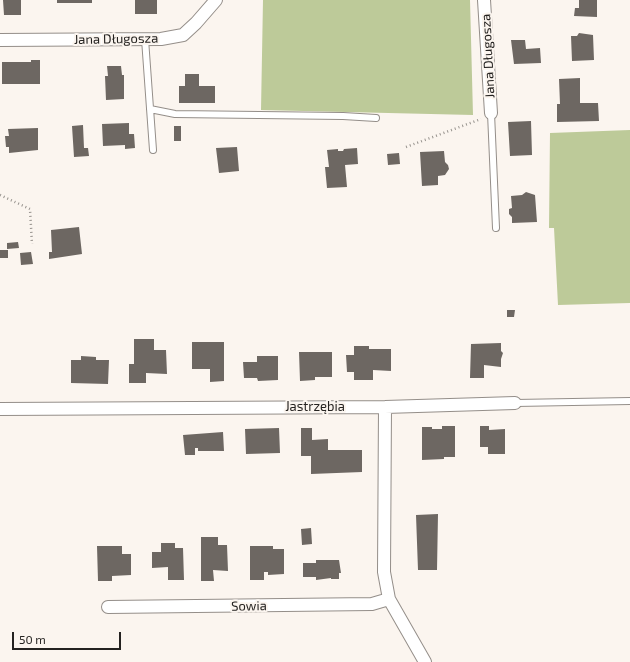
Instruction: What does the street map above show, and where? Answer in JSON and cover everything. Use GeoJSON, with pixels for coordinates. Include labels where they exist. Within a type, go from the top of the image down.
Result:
{"type":"FeatureCollection","features":[{"type":"Feature","properties":{"kind":"street","name":"Jana Długosza"},"geometry":{"type":"LineString","coordinates":[[0,40],[161,39],[183,35],[196,24],[216,0]]}},
{"type":"Feature","properties":{"kind":"street","name":"Jana Długosza"},"geometry":{"type":"LineString","coordinates":[[484,0],[491,113]]}},
{"type":"Feature","properties":{"kind":"street","name":"Jastrzębia"},"geometry":{"type":"LineString","coordinates":[[0,409],[385,407],[515,403]]}},
{"type":"Feature","properties":{"kind":"street"},"geometry":{"type":"LineString","coordinates":[[385,407],[384,572],[390,599],[425,662]]}},
{"type":"Feature","properties":{"kind":"street","name":"Sowia"},"geometry":{"type":"LineString","coordinates":[[108,607],[372,604],[390,599]]}},
{"type":"Feature","properties":{"kind":"lane"},"geometry":{"type":"LineString","coordinates":[[145,39],[153,150]]}},
{"type":"Feature","properties":{"kind":"lane"},"geometry":{"type":"LineString","coordinates":[[150,109],[175,114],[343,116],[376,118]]}},
{"type":"Feature","properties":{"kind":"lane"},"geometry":{"type":"LineString","coordinates":[[491,113],[496,228]]}},
{"type":"Feature","properties":{"kind":"lane","name":"Jastrzębia"},"geometry":{"type":"LineString","coordinates":[[515,403],[630,401]]}},
{"type":"Feature","properties":{"kind":"path"},"geometry":{"type":"LineString","coordinates":[[406,147],[480,119]]}},
{"type":"Feature","properties":{"kind":"path"},"geometry":{"type":"LineString","coordinates":[[0,194],[30,208],[32,244]]}},
{"type":"Feature","properties":{"kind":"green space"},"geometry":{"type":"Polygon","coordinates":[[[263,0],[470,0],[473,115],[261,110],[263,0]]]}},
{"type":"Feature","properties":{"kind":"green space"},"geometry":{"type":"Polygon","coordinates":[[[630,130],[630,303],[558,305],[554,228],[549,228],[550,133],[630,130]]]}},
{"type":"Feature","properties":{"kind":"building"},"geometry":{"type":"Polygon","coordinates":[[[3,0],[21,0],[21,15],[4,15],[3,0]]]}},
{"type":"Feature","properties":{"kind":"building"},"geometry":{"type":"Polygon","coordinates":[[[57,0],[92,0],[92,3],[57,3],[57,0]]]}},
{"type":"Feature","properties":{"kind":"building"},"geometry":{"type":"Polygon","coordinates":[[[135,0],[157,0],[157,14],[135,14],[135,0]]]}},
{"type":"Feature","properties":{"kind":"building"},"geometry":{"type":"Polygon","coordinates":[[[579,0],[597,0],[597,17],[574,16],[575,8],[579,8],[579,0]]]}},
{"type":"Feature","properties":{"kind":"building"},"geometry":{"type":"Polygon","coordinates":[[[579,33],[593,35],[594,60],[572,61],[571,36],[577,36],[579,33]]]}},
{"type":"Feature","properties":{"kind":"building"},"geometry":{"type":"Polygon","coordinates":[[[511,40],[525,40],[526,49],[540,48],[541,63],[514,64],[511,40]]]}},
{"type":"Feature","properties":{"kind":"building"},"geometry":{"type":"Polygon","coordinates":[[[31,60],[40,60],[40,84],[2,84],[2,62],[31,62],[31,60]]]}},
{"type":"Feature","properties":{"kind":"building"},"geometry":{"type":"Polygon","coordinates":[[[107,66],[121,66],[122,75],[124,75],[124,99],[106,100],[105,76],[108,76],[107,66]]]}},
{"type":"Feature","properties":{"kind":"building"},"geometry":{"type":"Polygon","coordinates":[[[185,74],[199,74],[199,86],[215,86],[215,103],[179,103],[179,86],[185,86],[185,74]]]}},
{"type":"Feature","properties":{"kind":"building"},"geometry":{"type":"Polygon","coordinates":[[[580,78],[580,103],[598,103],[599,121],[557,122],[557,104],[560,104],[559,79],[580,78]]]}},
{"type":"Feature","properties":{"kind":"building"},"geometry":{"type":"Polygon","coordinates":[[[531,121],[532,155],[510,156],[508,122],[531,121]]]}},
{"type":"Feature","properties":{"kind":"building"},"geometry":{"type":"Polygon","coordinates":[[[129,123],[129,134],[134,134],[135,148],[125,149],[125,145],[103,146],[102,124],[129,123]]]}},
{"type":"Feature","properties":{"kind":"building"},"geometry":{"type":"Polygon","coordinates":[[[83,125],[84,148],[88,148],[89,156],[74,157],[72,126],[83,125]]]}},
{"type":"Feature","properties":{"kind":"building"},"geometry":{"type":"Polygon","coordinates":[[[174,126],[181,126],[181,141],[174,141],[174,126]]]}},
{"type":"Feature","properties":{"kind":"building"},"geometry":{"type":"Polygon","coordinates":[[[38,128],[38,150],[9,153],[9,147],[6,147],[5,136],[9,136],[8,129],[38,128]]]}},
{"type":"Feature","properties":{"kind":"building"},"geometry":{"type":"Polygon","coordinates":[[[237,147],[239,171],[219,173],[216,148],[237,147]]]}},
{"type":"Feature","properties":{"kind":"building"},"geometry":{"type":"Polygon","coordinates":[[[357,148],[358,164],[345,165],[347,187],[327,188],[325,167],[329,167],[327,150],[338,149],[338,151],[343,151],[344,149],[357,148]]]}},
{"type":"Feature","properties":{"kind":"building"},"geometry":{"type":"Polygon","coordinates":[[[444,151],[445,162],[449,169],[445,175],[438,176],[438,185],[422,186],[420,152],[444,151]]]}},
{"type":"Feature","properties":{"kind":"building"},"geometry":{"type":"Polygon","coordinates":[[[399,153],[400,164],[388,165],[387,154],[399,153]]]}},
{"type":"Feature","properties":{"kind":"building"},"geometry":{"type":"Polygon","coordinates":[[[526,192],[535,195],[537,222],[512,223],[512,217],[509,214],[509,209],[512,208],[511,196],[522,195],[526,192]]]}},
{"type":"Feature","properties":{"kind":"building"},"geometry":{"type":"Polygon","coordinates":[[[79,227],[82,254],[49,259],[49,252],[52,252],[51,230],[79,227]]]}},
{"type":"Feature","properties":{"kind":"building"},"geometry":{"type":"Polygon","coordinates":[[[18,242],[19,248],[7,249],[7,243],[18,242]]]}},
{"type":"Feature","properties":{"kind":"building"},"geometry":{"type":"Polygon","coordinates":[[[0,250],[8,250],[8,258],[0,258],[0,250]]]}},
{"type":"Feature","properties":{"kind":"building"},"geometry":{"type":"Polygon","coordinates":[[[31,252],[33,264],[21,265],[20,253],[31,252]]]}},
{"type":"Feature","properties":{"kind":"building"},"geometry":{"type":"Polygon","coordinates":[[[507,310],[515,310],[514,317],[507,317],[507,310]]]}},
{"type":"Feature","properties":{"kind":"building"},"geometry":{"type":"Polygon","coordinates":[[[134,339],[154,339],[154,350],[166,350],[167,374],[146,373],[146,383],[129,383],[129,364],[134,364],[134,339]]]}},
{"type":"Feature","properties":{"kind":"building"},"geometry":{"type":"Polygon","coordinates":[[[192,342],[224,342],[224,381],[210,382],[210,369],[192,369],[192,342]]]}},
{"type":"Feature","properties":{"kind":"building"},"geometry":{"type":"Polygon","coordinates":[[[501,343],[501,351],[503,353],[501,367],[484,365],[484,378],[470,378],[471,344],[501,343]]]}},
{"type":"Feature","properties":{"kind":"building"},"geometry":{"type":"Polygon","coordinates":[[[354,346],[369,346],[369,349],[391,349],[391,371],[373,370],[373,380],[354,380],[354,372],[347,372],[346,355],[354,355],[354,346]]]}},
{"type":"Feature","properties":{"kind":"building"},"geometry":{"type":"Polygon","coordinates":[[[299,352],[332,352],[332,377],[315,377],[315,380],[300,381],[299,352]]]}},
{"type":"Feature","properties":{"kind":"building"},"geometry":{"type":"Polygon","coordinates":[[[81,356],[96,357],[96,360],[109,360],[108,384],[71,383],[71,360],[81,360],[81,356]]]}},
{"type":"Feature","properties":{"kind":"building"},"geometry":{"type":"Polygon","coordinates":[[[257,356],[278,356],[278,380],[258,381],[257,378],[244,378],[243,362],[257,362],[257,356]]]}},
{"type":"Feature","properties":{"kind":"building"},"geometry":{"type":"Polygon","coordinates":[[[442,426],[455,426],[455,457],[422,460],[422,427],[442,429],[442,426]]]}},
{"type":"Feature","properties":{"kind":"building"},"geometry":{"type":"Polygon","coordinates":[[[480,426],[489,426],[489,430],[505,429],[505,454],[488,454],[488,447],[480,447],[480,426]]]}},
{"type":"Feature","properties":{"kind":"building"},"geometry":{"type":"Polygon","coordinates":[[[279,428],[280,453],[246,454],[245,429],[279,428]]]}},
{"type":"Feature","properties":{"kind":"building"},"geometry":{"type":"Polygon","coordinates":[[[301,428],[312,428],[312,440],[328,439],[328,450],[362,450],[362,472],[311,474],[311,456],[301,456],[301,428]]]}},
{"type":"Feature","properties":{"kind":"building"},"geometry":{"type":"Polygon","coordinates":[[[223,432],[224,451],[198,451],[198,448],[195,448],[195,455],[185,455],[183,435],[223,432]]]}},
{"type":"Feature","properties":{"kind":"building"},"geometry":{"type":"Polygon","coordinates":[[[438,514],[437,570],[418,570],[416,515],[438,514]]]}},
{"type":"Feature","properties":{"kind":"building"},"geometry":{"type":"Polygon","coordinates":[[[311,528],[312,544],[302,545],[301,529],[311,528]]]}},
{"type":"Feature","properties":{"kind":"building"},"geometry":{"type":"Polygon","coordinates":[[[201,537],[218,537],[218,545],[227,545],[228,571],[213,570],[214,581],[201,581],[201,537]]]}},
{"type":"Feature","properties":{"kind":"building"},"geometry":{"type":"Polygon","coordinates":[[[161,543],[175,543],[175,548],[183,548],[184,580],[168,580],[168,567],[152,568],[152,552],[161,552],[161,543]]]}},
{"type":"Feature","properties":{"kind":"building"},"geometry":{"type":"Polygon","coordinates":[[[97,546],[122,546],[122,554],[131,554],[131,575],[112,576],[112,581],[98,581],[97,546]]]}},
{"type":"Feature","properties":{"kind":"building"},"geometry":{"type":"Polygon","coordinates":[[[250,546],[273,546],[273,549],[284,549],[284,574],[268,575],[268,572],[264,572],[264,580],[250,580],[250,546]]]}},
{"type":"Feature","properties":{"kind":"building"},"geometry":{"type":"Polygon","coordinates":[[[316,560],[339,560],[341,573],[339,573],[339,579],[331,578],[316,580],[316,577],[303,577],[303,563],[316,563],[316,560]]]}}]}
